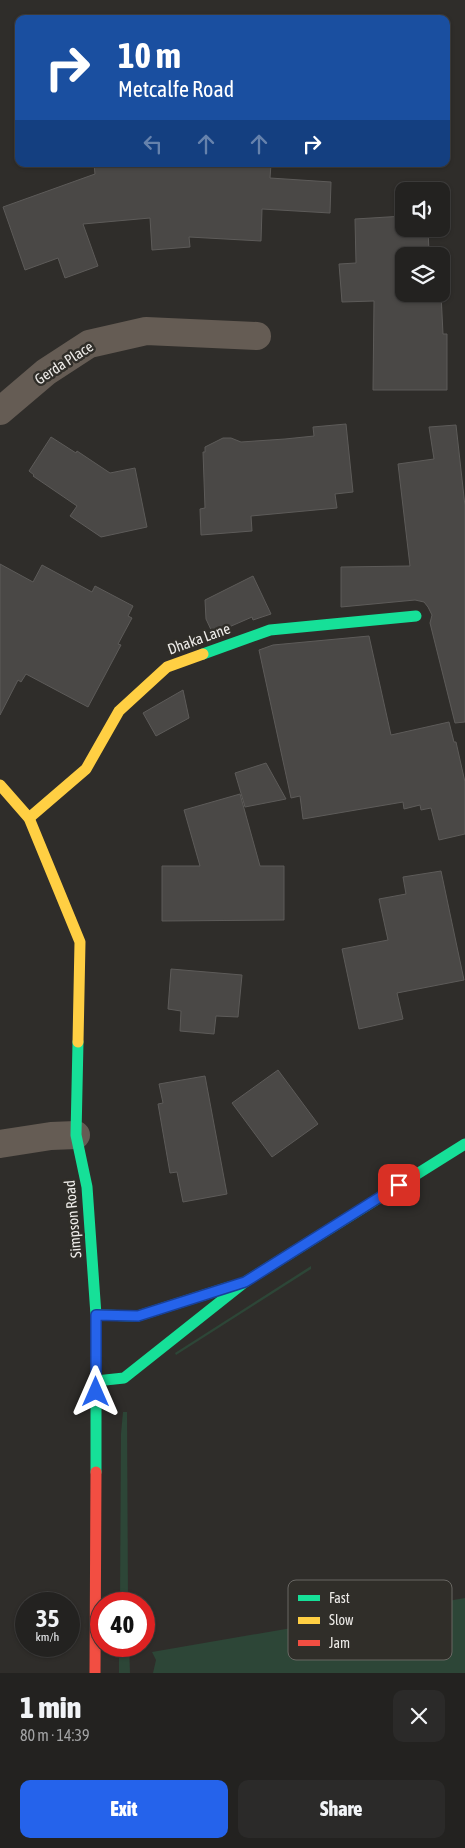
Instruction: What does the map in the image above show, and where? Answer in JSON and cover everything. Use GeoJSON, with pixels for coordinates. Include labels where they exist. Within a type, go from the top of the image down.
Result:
{"type":"FeatureCollection","features":[{"type":"Feature","properties":{"kind":"street","name":"Gerda Place"},"geometry":{"type":"LineString","coordinates":[[0,412],[46,372],[89,344],[146,331],[257,336]]}},
{"type":"Feature","properties":{"kind":"street","name":"Dhaka Lane"},"geometry":{"type":"LineString","coordinates":[[29,818],[86,769],[119,711],[167,667],[270,630],[416,616]]}},
{"type":"Feature","properties":{"kind":"street","name":"Simpson Road"},"geometry":{"type":"LineString","coordinates":[[0,785],[29,818],[80,942],[76,1135],[87,1187],[96,1315],[96,1673]]}},
{"type":"Feature","properties":{"kind":"street"},"geometry":{"type":"LineString","coordinates":[[0,1144],[51,1136],[76,1135]]}},
{"type":"Feature","properties":{"kind":"street"},"geometry":{"type":"LineString","coordinates":[[96,1381],[124,1378],[245,1282],[465,1144]]}},
{"type":"Feature","properties":{"kind":"street"},"geometry":{"type":"LineString","coordinates":[[96,1315],[138,1316],[245,1282]]}},
{"type":"Feature","properties":{"kind":"green space"},"geometry":{"type":"Polygon","coordinates":[[[311,1266],[311,1269],[176,1355],[175,1353],[311,1266]]]}},
{"type":"Feature","properties":{"kind":"green space"},"geometry":{"type":"Polygon","coordinates":[[[123,1412],[127,1412],[128,1592],[120,1592],[121,1434],[123,1412]]]}},
{"type":"Feature","properties":{"kind":"green space"},"geometry":{"type":"Polygon","coordinates":[[[465,1598],[465,1673],[153,1673],[156,1660],[155,1651],[288,1629],[288,1660],[452,1660],[452,1600],[465,1598]]]}},
{"type":"Feature","properties":{"kind":"green space"},"geometry":{"type":"Polygon","coordinates":[[[119,1657],[129,1657],[130,1673],[119,1673],[119,1657]]]}},
{"type":"Feature","properties":{"kind":"building"},"geometry":{"type":"Polygon","coordinates":[[[94,167],[271,167],[270,178],[331,182],[330,213],[262,209],[261,241],[189,237],[190,247],[152,250],[150,218],[83,224],[98,266],[65,278],[58,258],[25,270],[3,207],[95,174],[94,167]]]}},
{"type":"Feature","properties":{"kind":"building"},"geometry":{"type":"Polygon","coordinates":[[[395,217],[395,237],[428,237],[429,247],[395,247],[395,302],[441,302],[443,334],[447,334],[447,390],[373,390],[374,301],[342,302],[339,264],[356,263],[355,219],[395,217]]]}},
{"type":"Feature","properties":{"kind":"building"},"geometry":{"type":"Polygon","coordinates":[[[346,424],[353,492],[335,494],[337,508],[251,516],[252,531],[201,535],[200,509],[205,508],[203,452],[205,452],[205,447],[223,438],[231,438],[241,442],[314,436],[313,427],[346,424]]]}},
{"type":"Feature","properties":{"kind":"building"},"geometry":{"type":"Polygon","coordinates":[[[456,425],[465,506],[465,722],[455,723],[430,623],[432,615],[428,607],[424,602],[415,600],[341,607],[341,567],[410,566],[398,464],[434,459],[429,427],[456,425]]]}},
{"type":"Feature","properties":{"kind":"building"},"geometry":{"type":"Polygon","coordinates":[[[51,437],[76,453],[77,451],[110,473],[135,468],[147,527],[101,537],[70,516],[77,506],[33,476],[29,471],[51,437]]]}},
{"type":"Feature","properties":{"kind":"building"},"geometry":{"type":"Polygon","coordinates":[[[0,564],[33,582],[42,565],[92,592],[95,586],[133,606],[128,616],[132,618],[118,644],[121,645],[88,707],[26,674],[21,682],[18,680],[0,715],[0,564]]]}},
{"type":"Feature","properties":{"kind":"building"},"geometry":{"type":"Polygon","coordinates":[[[253,576],[271,614],[253,620],[252,617],[213,634],[206,619],[205,600],[253,576]]]}},
{"type":"Feature","properties":{"kind":"building"},"geometry":{"type":"Polygon","coordinates":[[[369,636],[391,735],[449,722],[454,742],[456,742],[465,782],[465,834],[439,840],[431,808],[421,810],[420,805],[404,809],[403,802],[303,819],[300,796],[291,798],[259,650],[273,645],[369,636]]]}},
{"type":"Feature","properties":{"kind":"building"},"geometry":{"type":"Polygon","coordinates":[[[183,690],[189,718],[156,736],[143,713],[183,690]]]}},
{"type":"Feature","properties":{"kind":"building"},"geometry":{"type":"Polygon","coordinates":[[[266,763],[286,799],[245,807],[235,773],[266,763]]]}},
{"type":"Feature","properties":{"kind":"building"},"geometry":{"type":"Polygon","coordinates":[[[240,794],[260,866],[284,866],[284,920],[162,921],[162,866],[200,866],[184,810],[240,794]]]}},
{"type":"Feature","properties":{"kind":"building"},"geometry":{"type":"Polygon","coordinates":[[[441,871],[464,980],[397,993],[403,1019],[359,1029],[342,949],[388,940],[379,899],[406,894],[403,877],[441,871]]]}},
{"type":"Feature","properties":{"kind":"building"},"geometry":{"type":"Polygon","coordinates":[[[171,969],[242,975],[238,1017],[216,1016],[214,1034],[180,1031],[181,1011],[168,1009],[171,969]]]}},
{"type":"Feature","properties":{"kind":"building"},"geometry":{"type":"Polygon","coordinates":[[[278,1070],[318,1124],[272,1157],[232,1103],[278,1070]]]}},
{"type":"Feature","properties":{"kind":"building"},"geometry":{"type":"Polygon","coordinates":[[[205,1076],[227,1194],[183,1202],[177,1172],[170,1173],[158,1104],[163,1103],[159,1084],[205,1076]]]}},
{"type":"Feature","properties":{"kind":"traffic: fast"},"geometry":{"type":"LineString","coordinates":[[203,654],[270,630],[416,616]]}},
{"type":"Feature","properties":{"kind":"traffic: fast"},"geometry":{"type":"LineString","coordinates":[[78,1042],[76,1135],[87,1187],[96,1315],[96,1472]]}},
{"type":"Feature","properties":{"kind":"traffic: fast"},"geometry":{"type":"LineString","coordinates":[[96,1381],[124,1378],[245,1282],[465,1144]]}},
{"type":"Feature","properties":{"kind":"traffic: fast"},"geometry":{"type":"LineString","coordinates":[[96,1315],[138,1316],[229,1287]]}},
{"type":"Feature","properties":{"kind":"traffic: slow"},"geometry":{"type":"LineString","coordinates":[[29,818],[86,769],[119,711],[167,667],[203,654]]}},
{"type":"Feature","properties":{"kind":"traffic: slow"},"geometry":{"type":"LineString","coordinates":[[0,785],[29,818],[80,942],[78,1042]]}},
{"type":"Feature","properties":{"kind":"traffic: jam"},"geometry":{"type":"LineString","coordinates":[[95,1673],[96,1472]]}},
{"type":"Feature","properties":{"kind":"route"},"geometry":{"type":"LineString","coordinates":[[96,1392],[96,1315],[138,1316],[245,1282],[399,1185]]}}]}
